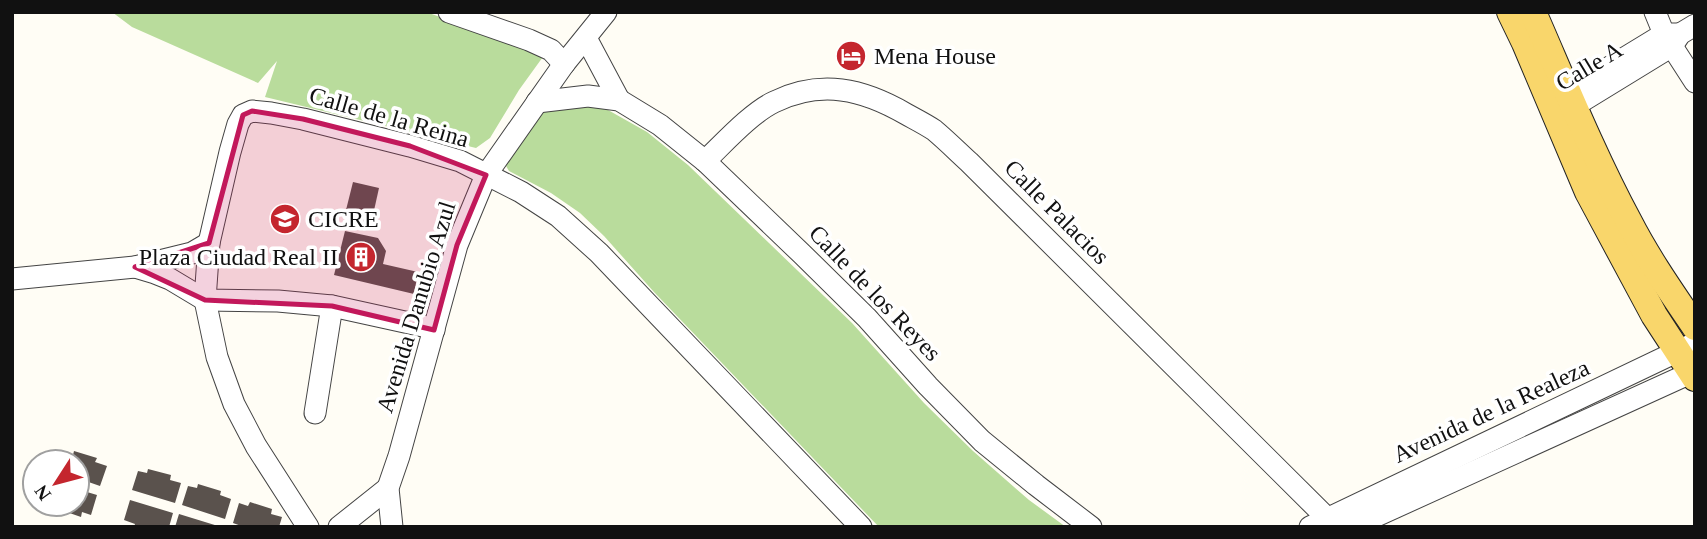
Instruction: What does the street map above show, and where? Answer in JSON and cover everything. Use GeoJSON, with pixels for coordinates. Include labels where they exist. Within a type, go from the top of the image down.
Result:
{"type":"FeatureCollection","features":[{"type":"Feature","properties":{"kind":"main road"},"geometry":{"type":"LineString","coordinates":[[1510,12],[1651,261],[1695,327]]}},
{"type":"Feature","properties":{"kind":"main road"},"geometry":{"type":"LineString","coordinates":[[1534,12],[1588,192],[1654,315],[1690,363]]}},
{"type":"Feature","properties":{"kind":"street"},"geometry":{"type":"LineString","coordinates":[[449,12],[529,40],[551,50],[564,64]]}},
{"type":"Feature","properties":{"kind":"street","name":"Avenida Danubio Azul"},"geometry":{"type":"LineString","coordinates":[[392,527],[388,488],[403,444],[457,245],[486,175],[564,64],[606,12]]}},
{"type":"Feature","properties":{"kind":"street"},"geometry":{"type":"LineString","coordinates":[[1655,12],[1678,35],[1695,82]]}},
{"type":"Feature","properties":{"kind":"street","name":"Calle A"},"geometry":{"type":"LineString","coordinates":[[1562,105],[1678,35]]}},
{"type":"Feature","properties":{"kind":"street"},"geometry":{"type":"LineString","coordinates":[[586,38],[619,100]]}},
{"type":"Feature","properties":{"kind":"street","name":"Calle Palacios"},"geometry":{"type":"LineString","coordinates":[[705,161],[742,126],[772,103],[795,93],[820,89],[848,90],[899,110],[933,130],[969,162],[1325,524]]}},
{"type":"Feature","properties":{"kind":"street","name":"Calle de los Reyes"},"geometry":{"type":"LineString","coordinates":[[537,102],[588,96],[619,100],[660,125],[705,161],[867,318],[928,386],[982,440],[1035,485],[1091,527]]}},
{"type":"Feature","properties":{"kind":"street","name":"Calle de la Reina"},"geometry":{"type":"LineString","coordinates":[[308,527],[256,446],[234,404],[217,356],[205,300],[209,243],[230,152],[238,124],[243,115],[252,111],[303,119],[460,161],[521,192],[558,216],[581,236],[861,527]]}},
{"type":"Feature","properties":{"kind":"street"},"geometry":{"type":"LineString","coordinates":[[12,279],[135,267],[192,253],[209,243]]}},
{"type":"Feature","properties":{"kind":"street"},"geometry":{"type":"LineString","coordinates":[[135,267],[170,279],[205,300],[278,301],[332,306],[434,330]]}},
{"type":"Feature","properties":{"kind":"street"},"geometry":{"type":"LineString","coordinates":[[315,412],[332,306]]}},
{"type":"Feature","properties":{"kind":"street","name":"Avenida de la Realeza"},"geometry":{"type":"LineString","coordinates":[[1325,524],[1690,363]]}},
{"type":"Feature","properties":{"kind":"street","name":"Avenida de la Realeza"},"geometry":{"type":"LineString","coordinates":[[1352,527],[1690,363]]}},
{"type":"Feature","properties":{"kind":"street"},"geometry":{"type":"LineString","coordinates":[[339,527],[388,488]]}},
{"type":"Feature","properties":{"kind":"highlighted area"},"geometry":{"type":"Polygon","coordinates":[[[252,111],[303,119],[410,146],[486,175],[457,245],[434,330],[332,306],[205,300],[135,267],[209,243],[243,115],[252,111]]]}},
{"type":"Feature","properties":{"kind":"green space"},"geometry":{"type":"Polygon","coordinates":[[[112,12],[426,12],[545,54],[490,138],[476,148],[265,97],[277,61],[258,83],[132,27],[112,12]]]}},
{"type":"Feature","properties":{"kind":"green space"},"geometry":{"type":"Polygon","coordinates":[[[575,102],[608,110],[647,132],[688,165],[852,323],[924,403],[973,451],[1029,500],[1066,527],[879,527],[654,292],[604,236],[580,213],[551,193],[509,171],[506,166],[508,160],[537,118],[551,108],[575,102]]]}},
{"type":"Feature","properties":{"kind":"building"},"geometry":{"type":"Polygon","coordinates":[[[353,182],[379,188],[371,224],[344,218],[353,182]]]}},
{"type":"Feature","properties":{"kind":"building","name":"Plaza Ciudad Real II"},"geometry":{"type":"Polygon","coordinates":[[[345,231],[378,238],[386,251],[383,264],[418,272],[414,294],[334,275],[345,231]]]}},
{"type":"Feature","properties":{"kind":"building"},"geometry":{"type":"Polygon","coordinates":[[[91,456],[97,458],[95,462],[107,466],[100,486],[91,483],[91,456]]]}},
{"type":"Feature","properties":{"kind":"building"},"geometry":{"type":"Polygon","coordinates":[[[148,469],[171,475],[170,480],[181,483],[175,503],[132,490],[138,471],[147,473],[148,469]]]}},
{"type":"Feature","properties":{"kind":"building"},"geometry":{"type":"Polygon","coordinates":[[[198,484],[221,491],[220,495],[231,499],[225,519],[182,505],[188,486],[197,488],[198,484]]]}},
{"type":"Feature","properties":{"kind":"building"},"geometry":{"type":"Polygon","coordinates":[[[91,493],[97,495],[91,515],[91,493]]]}},
{"type":"Feature","properties":{"kind":"building"},"geometry":{"type":"Polygon","coordinates":[[[130,500],[173,513],[169,527],[134,527],[135,524],[124,520],[130,500]]]}},
{"type":"Feature","properties":{"kind":"building"},"geometry":{"type":"Polygon","coordinates":[[[250,502],[272,509],[271,514],[282,517],[279,527],[244,527],[233,523],[239,503],[248,506],[250,502]]]}},
{"type":"Feature","properties":{"kind":"building"},"geometry":{"type":"Polygon","coordinates":[[[179,514],[218,526],[218,527],[175,527],[179,514]]]}},
{"type":"Feature","properties":{"kind":"place","name":"Mena House"},"geometry":{"type":"Point","coordinates":[851,56]}},
{"type":"Feature","properties":{"kind":"place","name":"CICRE"},"geometry":{"type":"Point","coordinates":[285,219]}},
{"type":"Feature","properties":{"kind":"place","name":"Plaza Ciudad Real II"},"geometry":{"type":"Point","coordinates":[361,257]}}]}
